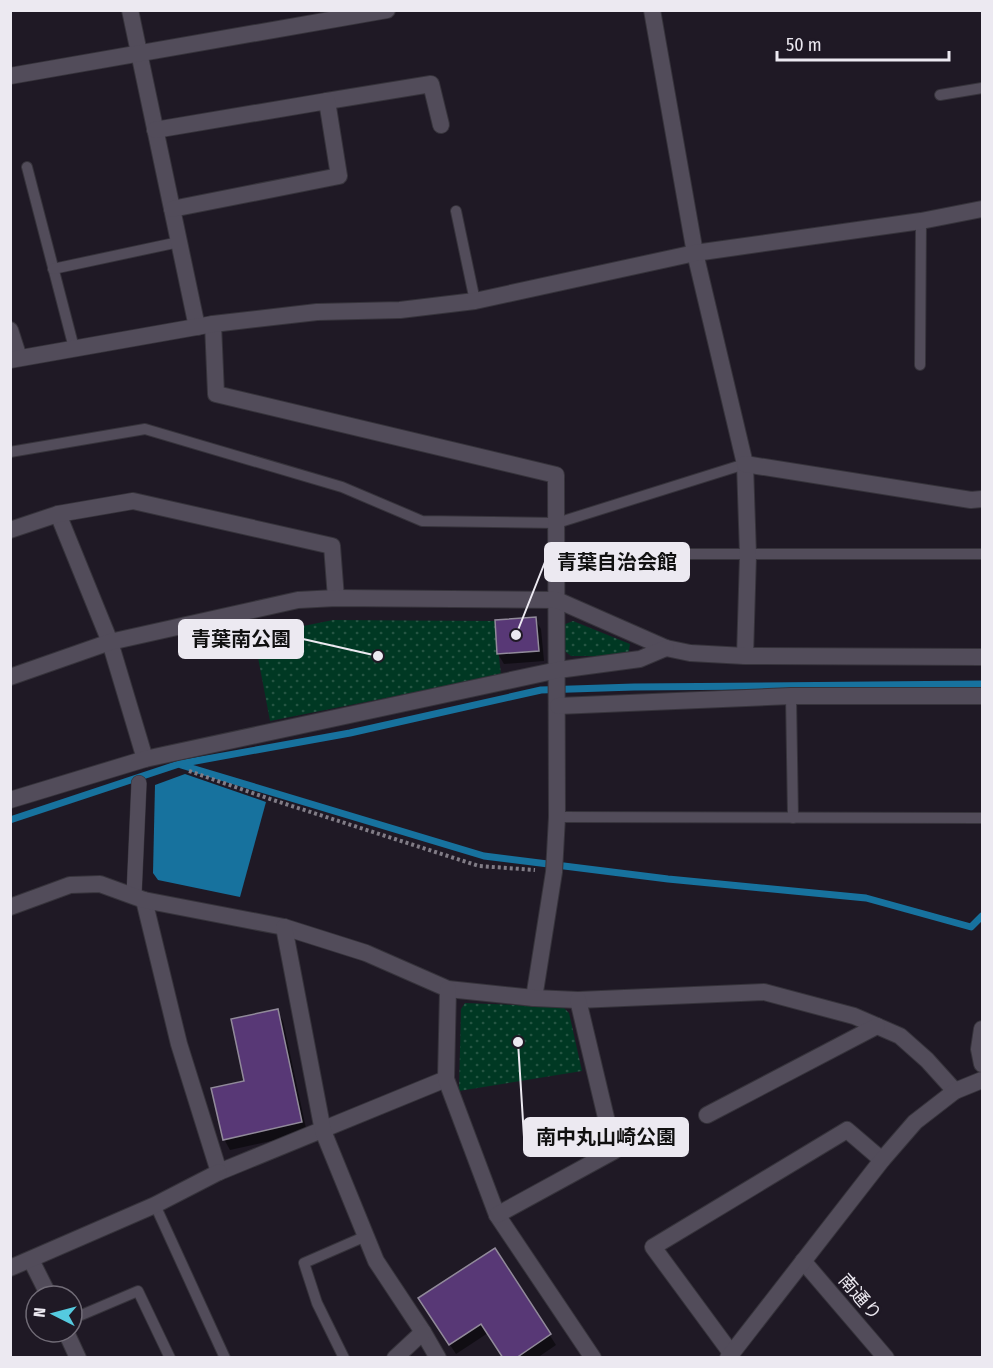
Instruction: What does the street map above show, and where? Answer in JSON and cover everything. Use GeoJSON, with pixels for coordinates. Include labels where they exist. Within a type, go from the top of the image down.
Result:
{"type":"FeatureCollection","features":[{"type":"Feature","properties":{"kind":"street"},"geometry":{"type":"LineString","coordinates":[[130,10],[179,242],[205,326],[216,394],[556,475],[557,817],[554,872],[534,998]]}},
{"type":"Feature","properties":{"kind":"street"},"geometry":{"type":"LineString","coordinates":[[10,76],[387,10]]}},
{"type":"Feature","properties":{"kind":"street"},"geometry":{"type":"LineString","coordinates":[[652,10],[695,254],[745,464],[748,555],[745,656]]}},
{"type":"Feature","properties":{"kind":"street"},"geometry":{"type":"LineString","coordinates":[[155,130],[431,84],[441,125]]}},
{"type":"Feature","properties":{"kind":"street"},"geometry":{"type":"LineString","coordinates":[[172,209],[339,176],[327,101]]}},
{"type":"Feature","properties":{"kind":"street"},"geometry":{"type":"LineString","coordinates":[[10,330],[15,359],[205,326],[317,312],[400,310],[475,301],[695,254],[921,221],[982,209]]}},
{"type":"Feature","properties":{"kind":"street"},"geometry":{"type":"LineString","coordinates":[[745,464],[971,500],[982,499]]}},
{"type":"Feature","properties":{"kind":"street"},"geometry":{"type":"LineString","coordinates":[[10,530],[58,514],[133,501],[332,546],[336,598]]}},
{"type":"Feature","properties":{"kind":"street"},"geometry":{"type":"LineString","coordinates":[[58,514],[110,642],[145,759]]}},
{"type":"Feature","properties":{"kind":"street"},"geometry":{"type":"LineString","coordinates":[[10,677],[110,642],[298,600],[336,598],[557,600],[666,648],[690,653],[745,656],[982,657]]}},
{"type":"Feature","properties":{"kind":"street"},"geometry":{"type":"LineString","coordinates":[[10,800],[145,759],[640,659],[666,648]]}},
{"type":"Feature","properties":{"kind":"street"},"geometry":{"type":"LineString","coordinates":[[558,701],[791,696],[982,696]]}},
{"type":"Feature","properties":{"kind":"street"},"geometry":{"type":"LineString","coordinates":[[139,783],[139,897],[179,1044],[219,1172]]}},
{"type":"Feature","properties":{"kind":"street"},"geometry":{"type":"LineString","coordinates":[[10,907],[70,885],[100,884],[139,897],[284,927],[366,953],[448,989],[578,1000],[764,992],[854,1016],[900,1036],[956,1091]]}},
{"type":"Feature","properties":{"kind":"street"},"geometry":{"type":"LineString","coordinates":[[284,927],[323,1131],[376,1261],[438,1358]]}},
{"type":"Feature","properties":{"kind":"street"},"geometry":{"type":"LineString","coordinates":[[448,989],[446,1079],[497,1215],[593,1358]]}},
{"type":"Feature","properties":{"kind":"street"},"geometry":{"type":"LineString","coordinates":[[497,1215],[614,1151],[578,1000]]}},
{"type":"Feature","properties":{"kind":"street"},"geometry":{"type":"LineString","coordinates":[[707,1115],[877,1026]]}},
{"type":"Feature","properties":{"kind":"street"},"geometry":{"type":"LineString","coordinates":[[982,1029],[979,1049],[982,1064]]}},
{"type":"Feature","properties":{"kind":"street"},"geometry":{"type":"LineString","coordinates":[[10,1268],[155,1205],[219,1172],[446,1079]]}},
{"type":"Feature","properties":{"kind":"street"},"geometry":{"type":"LineString","coordinates":[[882,1160],[847,1130],[653,1247],[730,1355],[882,1160],[915,1122],[956,1091],[982,1080]]}},
{"type":"Feature","properties":{"kind":"street"},"geometry":{"type":"LineString","coordinates":[[31,1260],[42,1284]]}},
{"type":"Feature","properties":{"kind":"street","name":"南通り"},"geometry":{"type":"LineString","coordinates":[[803,1261],[886,1358]]}},
{"type":"Feature","properties":{"kind":"street"},"geometry":{"type":"LineString","coordinates":[[394,1358],[423,1332]]}},
{"type":"Feature","properties":{"kind":"street"},"geometry":{"type":"LineString","coordinates":[[72,1344],[78,1358]]}},
{"type":"Feature","properties":{"kind":"lane"},"geometry":{"type":"LineString","coordinates":[[940,95],[982,88]]}},
{"type":"Feature","properties":{"kind":"lane"},"geometry":{"type":"LineString","coordinates":[[27,167],[74,348]]}},
{"type":"Feature","properties":{"kind":"lane"},"geometry":{"type":"LineString","coordinates":[[456,211],[475,301]]}},
{"type":"Feature","properties":{"kind":"lane"},"geometry":{"type":"LineString","coordinates":[[920,365],[921,221]]}},
{"type":"Feature","properties":{"kind":"lane"},"geometry":{"type":"LineString","coordinates":[[53,269],[179,242]]}},
{"type":"Feature","properties":{"kind":"lane"},"geometry":{"type":"LineString","coordinates":[[10,452],[145,429],[342,487],[422,521],[557,523],[745,464]]}},
{"type":"Feature","properties":{"kind":"lane"},"geometry":{"type":"LineString","coordinates":[[556,554],[982,554]]}},
{"type":"Feature","properties":{"kind":"lane"},"geometry":{"type":"LineString","coordinates":[[791,696],[793,818]]}},
{"type":"Feature","properties":{"kind":"lane"},"geometry":{"type":"LineString","coordinates":[[557,817],[982,818]]}},
{"type":"Feature","properties":{"kind":"lane"},"geometry":{"type":"LineString","coordinates":[[155,1205],[225,1358]]}},
{"type":"Feature","properties":{"kind":"lane"},"geometry":{"type":"LineString","coordinates":[[344,1358],[317,1303],[304,1263],[366,1236]]}},
{"type":"Feature","properties":{"kind":"lane"},"geometry":{"type":"LineString","coordinates":[[84,1314],[138,1291],[170,1358]]}},
{"type":"Feature","properties":{"kind":"path"},"geometry":{"type":"LineString","coordinates":[[182,768],[270,799],[479,866],[554,872]]}},
{"type":"Feature","properties":{"kind":"green space"},"geometry":{"type":"Polygon","coordinates":[[[333,620],[495,621],[501,675],[270,721],[254,636],[333,620]]]}},
{"type":"Feature","properties":{"kind":"green space"},"geometry":{"type":"Polygon","coordinates":[[[573,621],[630,644],[628,656],[571,656],[562,649],[563,625],[573,621]]]}},
{"type":"Feature","properties":{"kind":"green space"},"geometry":{"type":"Polygon","coordinates":[[[465,1003],[563,1007],[569,1013],[582,1071],[459,1091],[461,1009],[465,1003]]]}},
{"type":"Feature","properties":{"kind":"water"},"geometry":{"type":"Polygon","coordinates":[[[185,774],[266,802],[240,897],[158,880],[153,873],[155,785],[185,774]]]}},
{"type":"Feature","properties":{"kind":"building"},"geometry":{"type":"Polygon","coordinates":[[[536,617],[539,651],[497,654],[495,620],[536,617]]]}},
{"type":"Feature","properties":{"kind":"building"},"geometry":{"type":"Polygon","coordinates":[[[278,1009],[302,1122],[223,1140],[211,1088],[244,1081],[231,1019],[278,1009]]]}},
{"type":"Feature","properties":{"kind":"building"},"geometry":{"type":"Polygon","coordinates":[[[495,1248],[551,1334],[516,1358],[503,1358],[481,1324],[449,1345],[418,1298],[495,1248]]]}},
{"type":"Feature","properties":{"kind":"waterway"},"geometry":{"type":"LineString","coordinates":[[10,820],[179,764],[350,733],[541,690],[982,684]]}},
{"type":"Feature","properties":{"kind":"waterway"},"geometry":{"type":"LineString","coordinates":[[181,765],[484,856],[668,879],[866,898],[971,927],[982,916]]}},
{"type":"Feature","properties":{"kind":"place","name":"青葉自治会館"},"geometry":{"type":"Point","coordinates":[516,635]}},
{"type":"Feature","properties":{"kind":"place","name":"青葉南公園"},"geometry":{"type":"Point","coordinates":[378,656]}},
{"type":"Feature","properties":{"kind":"place","name":"南中丸山崎公園"},"geometry":{"type":"Point","coordinates":[518,1042]}}]}
